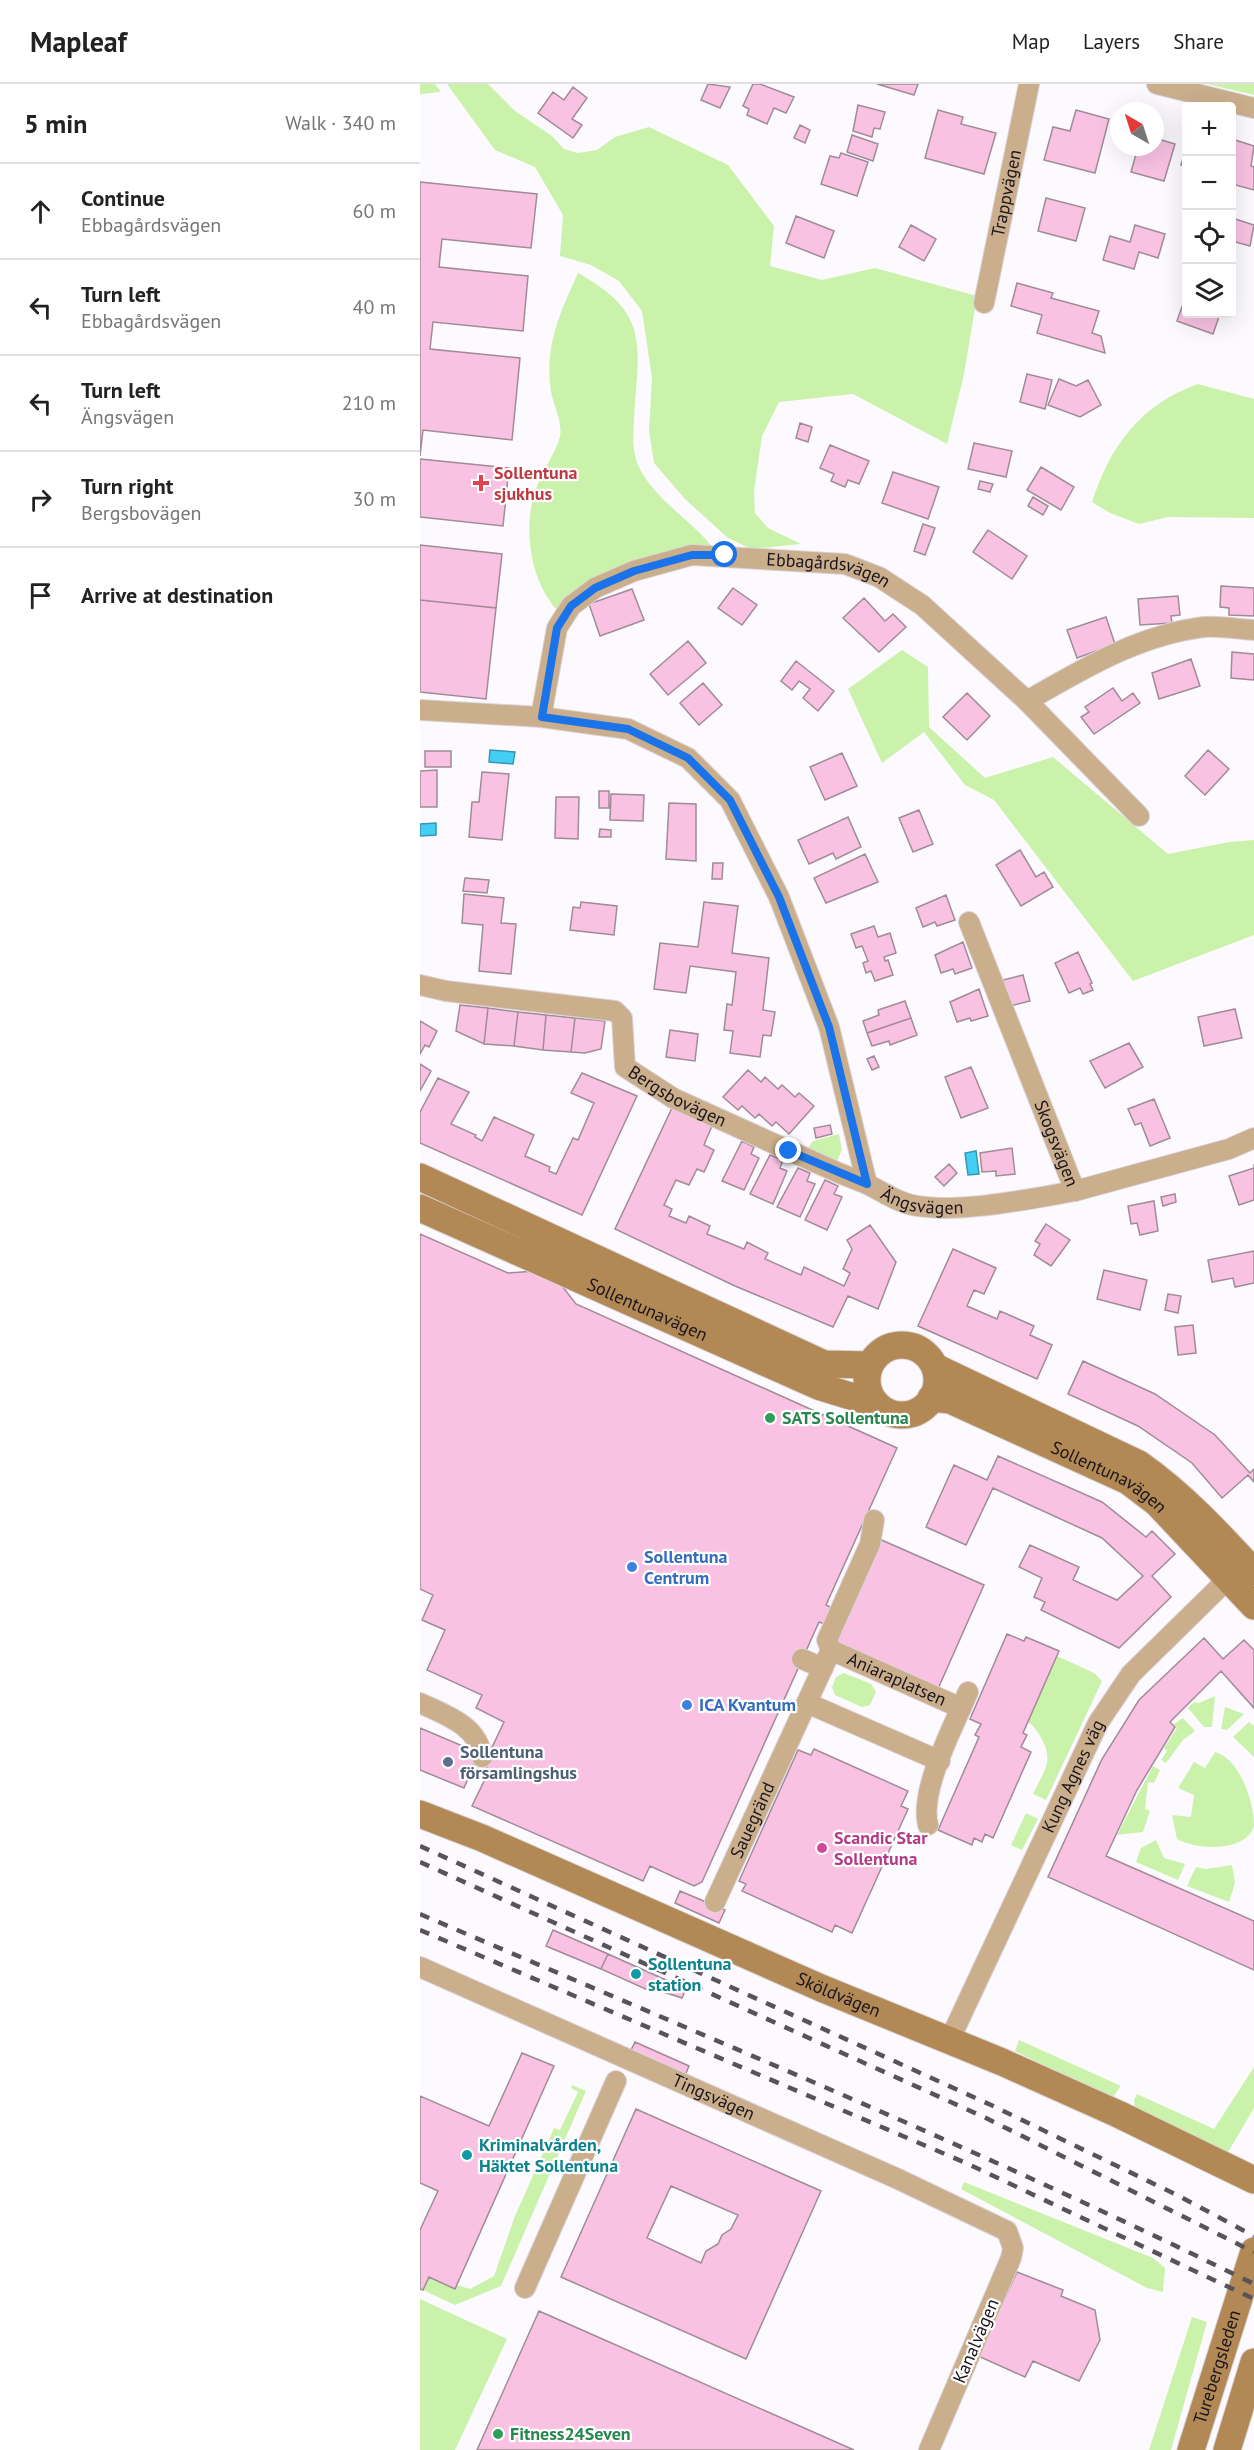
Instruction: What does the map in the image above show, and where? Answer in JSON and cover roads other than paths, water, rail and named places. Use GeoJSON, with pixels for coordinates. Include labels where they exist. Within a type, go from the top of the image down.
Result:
{"type":"FeatureCollection","features":[{"type":"Feature","properties":{"kind":"street","name":"Trappvägen"},"geometry":{"type":"LineString","coordinates":[[984,303],[1029,84]]}},
{"type":"Feature","properties":{"kind":"street"},"geometry":{"type":"LineString","coordinates":[[1157,84],[1254,108]]}},
{"type":"Feature","properties":{"kind":"street","name":"Ebbagårdsvägen"},"geometry":{"type":"LineString","coordinates":[[542,717],[557,628],[571,606],[595,588],[634,571],[692,555],[812,560],[845,564],[879,577],[922,605],[1027,700],[1139,816]]}},
{"type":"Feature","properties":{"kind":"street"},"geometry":{"type":"LineString","coordinates":[[1027,700],[1088,666],[1139,642],[1204,627],[1254,630]]}},
{"type":"Feature","properties":{"kind":"street","name":"Ängsvägen"},"geometry":{"type":"LineString","coordinates":[[420,710],[542,717],[628,729],[688,758],[730,800],[779,897],[829,1027],[867,1184],[888,1196],[917,1206],[966,1206],[1075,1191]]}},
{"type":"Feature","properties":{"kind":"street","name":"Skogsvägen"},"geometry":{"type":"LineString","coordinates":[[969,922],[1075,1191],[1229,1149],[1254,1138]]}},
{"type":"Feature","properties":{"kind":"street","name":"Bergsbovägen"},"geometry":{"type":"LineString","coordinates":[[420,985],[446,992],[615,1011],[622,1018],[625,1067],[673,1098],[867,1184]]}},
{"type":"Feature","properties":{"kind":"street","name":"Sollentunavägen"},"geometry":{"type":"LineString","coordinates":[[420,1177],[824,1364],[869,1365]]}},
{"type":"Feature","properties":{"kind":"street","name":"Sollentunavägen"},"geometry":{"type":"LineString","coordinates":[[420,1208],[818,1386],[876,1404]]}},
{"type":"Feature","properties":{"kind":"street"},"geometry":{"type":"LineString","coordinates":[[898,1345],[911,1345],[924,1352],[935,1367],[936,1388],[931,1398],[916,1412],[900,1415],[888,1413],[876,1404],[868,1389],[866,1374],[869,1365],[879,1354],[898,1345]]}},
{"type":"Feature","properties":{"kind":"street","name":"Sollentunavägen"},"geometry":{"type":"LineString","coordinates":[[935,1367],[1139,1464],[1162,1480],[1246,1567],[1254,1605]]}},
{"type":"Feature","properties":{"kind":"street","name":"Sollentunavägen"},"geometry":{"type":"LineString","coordinates":[[931,1398],[950,1400],[1128,1481],[1246,1567]]}},
{"type":"Feature","properties":{"kind":"street","name":"Sauegränd"},"geometry":{"type":"LineString","coordinates":[[716,1902],[831,1650],[827,1640],[870,1544],[874,1520]]}},
{"type":"Feature","properties":{"kind":"street","name":"Kung Agnes väg"},"geometry":{"type":"LineString","coordinates":[[950,2039],[1098,1723],[1131,1674],[1246,1567]]}},
{"type":"Feature","properties":{"kind":"street","name":"Aniaraplatsen"},"geometry":{"type":"LineString","coordinates":[[831,1650],[965,1700],[940,1761]]}},
{"type":"Feature","properties":{"kind":"street"},"geometry":{"type":"LineString","coordinates":[[802,1659],[823,1668]]}},
{"type":"Feature","properties":{"kind":"street"},"geometry":{"type":"LineString","coordinates":[[420,1703],[467,1728],[481,1748],[482,1757]]}},
{"type":"Feature","properties":{"kind":"street"},"geometry":{"type":"LineString","coordinates":[[807,1703],[940,1761],[925,1804],[928,1825]]}},
{"type":"Feature","properties":{"kind":"street","name":"Sköldvägen"},"geometry":{"type":"LineString","coordinates":[[420,1814],[525,1857],[821,1988],[950,2039],[1185,2146],[1254,2180]]}},
{"type":"Feature","properties":{"kind":"street","name":"Tingsvägen"},"geometry":{"type":"LineString","coordinates":[[420,1967],[898,2179],[1007,2231]]}},
{"type":"Feature","properties":{"kind":"street"},"geometry":{"type":"LineString","coordinates":[[525,2288],[616,2081]]}},
{"type":"Feature","properties":{"kind":"street","name":"Kanalvägen"},"geometry":{"type":"LineString","coordinates":[[929,2450],[1011,2258],[1013,2248],[1007,2231]]}},
{"type":"Feature","properties":{"kind":"street","name":"Turebergsleden"},"geometry":{"type":"LineString","coordinates":[[1191,2450],[1254,2251]]}},
{"type":"Feature","properties":{"kind":"street","name":"Turebergsleden"},"geometry":{"type":"LineString","coordinates":[[1227,2450],[1254,2362]]}},
{"type":"Feature","properties":{"kind":"water"},"geometry":{"type":"Polygon","coordinates":[[[490,750],[515,752],[513,764],[489,762],[490,750]]]}},
{"type":"Feature","properties":{"kind":"water"},"geometry":{"type":"Polygon","coordinates":[[[436,823],[436,835],[420,836],[420,824],[436,823]]]}},
{"type":"Feature","properties":{"kind":"water"},"geometry":{"type":"Polygon","coordinates":[[[976,1151],[979,1174],[968,1175],[965,1153],[976,1151]]]}},
{"type":"Feature","properties":{"kind":"railway"},"geometry":{"type":"LineString","coordinates":[[420,1846],[991,2105],[1177,2195],[1254,2236]]}},
{"type":"Feature","properties":{"kind":"railway"},"geometry":{"type":"LineString","coordinates":[[420,1862],[986,2118],[1254,2252]]}},
{"type":"Feature","properties":{"kind":"railway"},"geometry":{"type":"LineString","coordinates":[[420,1914],[944,2139],[1254,2284]]}},
{"type":"Feature","properties":{"kind":"railway"},"geometry":{"type":"LineString","coordinates":[[420,1930],[966,2163],[1254,2299]]}},
{"type":"Feature","properties":{"kind":"place","name":"Sollentuna sjukhus"},"geometry":{"type":"Point","coordinates":[481,483]}},
{"type":"Feature","properties":{"kind":"place","name":"SATS Sollentuna"},"geometry":{"type":"Point","coordinates":[770,1418]}},
{"type":"Feature","properties":{"kind":"place","name":"Sollentuna Centrum"},"geometry":{"type":"Point","coordinates":[632,1567]}},
{"type":"Feature","properties":{"kind":"place","name":"ICA Kvantum"},"geometry":{"type":"Point","coordinates":[687,1705]}},
{"type":"Feature","properties":{"kind":"place","name":"Sollentuna församlingshus"},"geometry":{"type":"Point","coordinates":[448,1762]}},
{"type":"Feature","properties":{"kind":"place","name":"Scandic Star Sollentuna"},"geometry":{"type":"Point","coordinates":[822,1848]}},
{"type":"Feature","properties":{"kind":"place","name":"Sollentuna station"},"geometry":{"type":"Point","coordinates":[636,1974]}},
{"type":"Feature","properties":{"kind":"place","name":"Kriminalvården, Häktet Sollentuna"},"geometry":{"type":"Point","coordinates":[467,2155]}},
{"type":"Feature","properties":{"kind":"place","name":"Fitness24Seven"},"geometry":{"type":"Point","coordinates":[498,2434]}}]}
